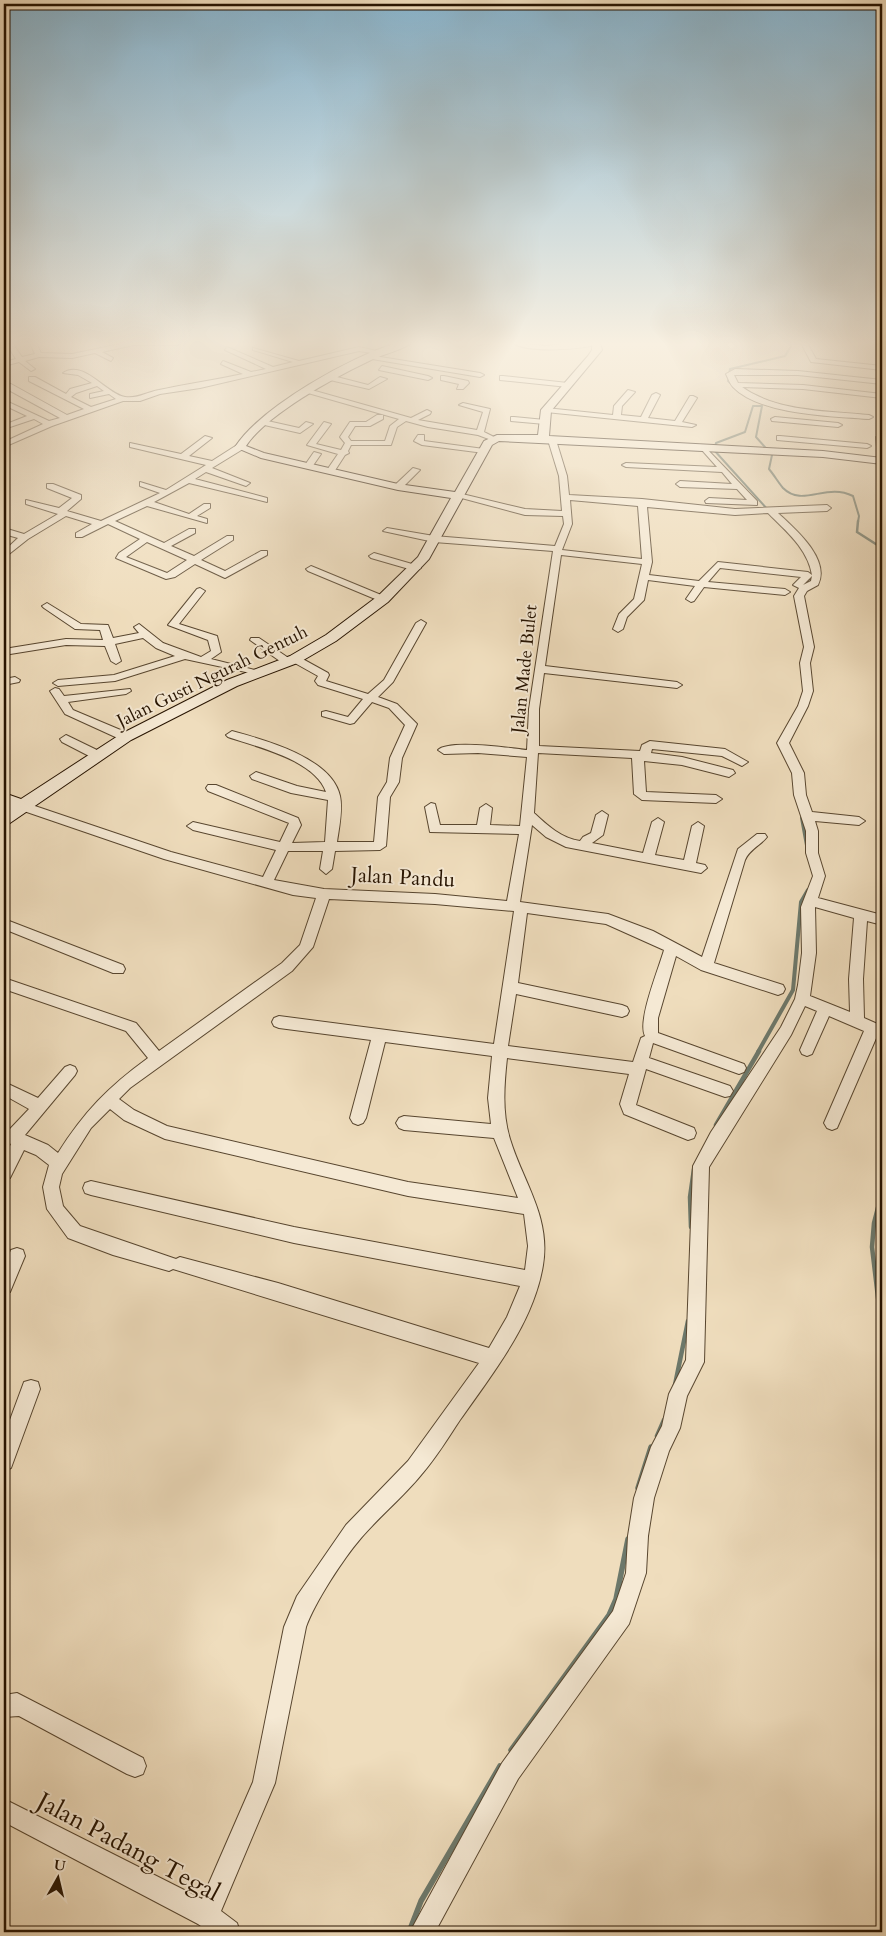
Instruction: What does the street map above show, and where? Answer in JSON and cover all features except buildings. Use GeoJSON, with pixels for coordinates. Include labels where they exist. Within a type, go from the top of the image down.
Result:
{"type":"FeatureCollection","features":[{"type":"Feature","properties":{"kind":"main road"},"geometry":{"type":"LineString","coordinates":[[242,449],[250,433]]}},
{"type":"Feature","properties":{"kind":"main road"},"geometry":{"type":"LineString","coordinates":[[547,433],[548,440]]}},
{"type":"Feature","properties":{"kind":"main road"},"geometry":{"type":"LineString","coordinates":[[494,439],[793,452],[882,459]]}},
{"type":"Feature","properties":{"kind":"main road","name":"Jalan Gusti Ngurah Gentuh"},"geometry":{"type":"LineString","coordinates":[[4,819],[97,755],[126,738],[179,709],[255,674],[291,660],[330,638],[383,599],[424,559],[484,451],[494,439]]}},
{"type":"Feature","properties":{"kind":"main road","name":"Jalan Pandu"},"geometry":{"type":"LineString","coordinates":[[4,798],[24,805]]}},
{"type":"Feature","properties":{"kind":"street"},"geometry":{"type":"LineString","coordinates":[[4,445],[29,433]]}},
{"type":"Feature","properties":{"kind":"street"},"geometry":{"type":"LineString","coordinates":[[320,433],[311,446],[345,452]]}},
{"type":"Feature","properties":{"kind":"street"},"geometry":{"type":"LineString","coordinates":[[347,433],[344,437],[349,443]]}},
{"type":"Feature","properties":{"kind":"street"},"geometry":{"type":"LineString","coordinates":[[349,443],[388,443],[391,433]]}},
{"type":"Feature","properties":{"kind":"street"},"geometry":{"type":"LineString","coordinates":[[481,433],[494,439]]}},
{"type":"Feature","properties":{"kind":"street"},"geometry":{"type":"LineString","coordinates":[[779,433],[780,438],[793,452]]}},
{"type":"Feature","properties":{"kind":"street"},"geometry":{"type":"LineString","coordinates":[[421,436],[418,441],[422,443],[484,451]]}},
{"type":"Feature","properties":{"kind":"street"},"geometry":{"type":"LineString","coordinates":[[183,456],[208,438]]}},
{"type":"Feature","properties":{"kind":"street"},"geometry":{"type":"LineString","coordinates":[[780,438],[866,446]]}},
{"type":"Feature","properties":{"kind":"street"},"geometry":{"type":"LineString","coordinates":[[879,439],[882,459]]}},
{"type":"Feature","properties":{"kind":"street","name":"Jalan Made Bulet"},"geometry":{"type":"LineString","coordinates":[[207,1915],[264,1783],[295,1627],[304,1603],[353,1532],[415,1468],[493,1358],[519,1315],[531,1280],[536,1247],[530,1207],[517,1179],[502,1132],[496,1099],[499,1052],[510,988],[528,814],[534,709],[559,547],[567,528],[568,514],[561,468],[548,440]]}},
{"type":"Feature","properties":{"kind":"street"},"geometry":{"type":"LineString","coordinates":[[331,470],[345,452],[349,443]]}},
{"type":"Feature","properties":{"kind":"street"},"geometry":{"type":"LineString","coordinates":[[134,445],[214,464]]}},
{"type":"Feature","properties":{"kind":"street"},"geometry":{"type":"LineString","coordinates":[[79,536],[104,522],[148,502],[242,449],[398,487],[458,496],[525,512],[568,514]]}},
{"type":"Feature","properties":{"kind":"street"},"geometry":{"type":"LineString","coordinates":[[680,499],[754,503],[705,449]]}},
{"type":"Feature","properties":{"kind":"street"},"geometry":{"type":"LineString","coordinates":[[309,465],[317,454]]}},
{"type":"Feature","properties":{"kind":"street"},"geometry":{"type":"LineString","coordinates":[[626,465],[723,470]]}},
{"type":"Feature","properties":{"kind":"street"},"geometry":{"type":"LineString","coordinates":[[204,469],[246,483]]}},
{"type":"Feature","properties":{"kind":"street"},"geometry":{"type":"LineString","coordinates":[[398,487],[416,470]]}},
{"type":"Feature","properties":{"kind":"street"},"geometry":{"type":"LineString","coordinates":[[188,480],[264,500]]}},
{"type":"Feature","properties":{"kind":"street"},"geometry":{"type":"LineString","coordinates":[[144,484],[166,492]]}},
{"type":"Feature","properties":{"kind":"street"},"geometry":{"type":"LineString","coordinates":[[680,484],[738,487]]}},
{"type":"Feature","properties":{"kind":"street"},"geometry":{"type":"LineString","coordinates":[[4,555],[26,537],[63,512],[78,497],[50,486]]}},
{"type":"Feature","properties":{"kind":"street"},"geometry":{"type":"LineString","coordinates":[[566,496],[735,512],[827,508]]}},
{"type":"Feature","properties":{"kind":"street"},"geometry":{"type":"LineString","coordinates":[[29,502],[104,522],[165,546],[235,580]]}},
{"type":"Feature","properties":{"kind":"street"},"geometry":{"type":"LineString","coordinates":[[148,502],[204,521]]}},
{"type":"Feature","properties":{"kind":"street"},"geometry":{"type":"LineString","coordinates":[[618,629],[622,616],[639,600],[647,562],[648,546],[642,502]]}},
{"type":"Feature","properties":{"kind":"street"},"geometry":{"type":"LineString","coordinates":[[190,517],[207,506]]}},
{"type":"Feature","properties":{"kind":"street"},"geometry":{"type":"LineString","coordinates":[[422,1932],[510,1771],[622,1617],[636,1573],[639,1529],[644,1498],[661,1447],[672,1428],[678,1394],[695,1362],[698,1191],[701,1166],[786,1030],[802,999],[809,953],[809,901],[819,876],[812,853],[812,830],[800,795],[797,769],[783,743],[803,706],[808,691],[805,663],[809,647],[799,596],[803,589],[816,581],[817,568],[812,556],[770,510]]}},
{"type":"Feature","properties":{"kind":"street"},"geometry":{"type":"LineString","coordinates":[[4,531],[26,537]]}},
{"type":"Feature","properties":{"kind":"street"},"geometry":{"type":"LineString","coordinates":[[165,546],[192,531]]}},
{"type":"Feature","properties":{"kind":"street"},"geometry":{"type":"LineString","coordinates":[[387,531],[434,539],[492,545],[519,544],[559,547],[647,562]]}},
{"type":"Feature","properties":{"kind":"street"},"geometry":{"type":"LineString","coordinates":[[146,539],[122,555],[122,558],[166,576],[172,575],[230,538]]}},
{"type":"Feature","properties":{"kind":"street"},"geometry":{"type":"LineString","coordinates":[[534,538],[559,547]]}},
{"type":"Feature","properties":{"kind":"street"},"geometry":{"type":"LineString","coordinates":[[225,575],[264,553]]}},
{"type":"Feature","properties":{"kind":"street"},"geometry":{"type":"LineString","coordinates":[[374,556],[416,568]]}},
{"type":"Feature","properties":{"kind":"street"},"geometry":{"type":"LineString","coordinates":[[692,599],[718,565],[808,575],[798,585]]}},
{"type":"Feature","properties":{"kind":"street"},"geometry":{"type":"LineString","coordinates":[[311,570],[383,599]]}},
{"type":"Feature","properties":{"kind":"street"},"geometry":{"type":"LineString","coordinates":[[643,577],[785,592]]}},
{"type":"Feature","properties":{"kind":"street"},"geometry":{"type":"LineString","coordinates":[[200,592],[173,625],[214,638],[216,652],[205,659]]}},
{"type":"Feature","properties":{"kind":"street"},"geometry":{"type":"LineString","coordinates":[[47,606],[81,628],[104,627],[116,661]]}},
{"type":"Feature","properties":{"kind":"street"},"geometry":{"type":"LineString","coordinates":[[48,623],[62,616]]}},
{"type":"Feature","properties":{"kind":"street"},"geometry":{"type":"LineString","coordinates":[[326,714],[350,721],[370,698],[388,682],[421,623]]}},
{"type":"Feature","properties":{"kind":"street"},"geometry":{"type":"LineString","coordinates":[[4,652],[66,642],[93,644],[110,642],[141,631],[156,644],[187,655],[255,674]]}},
{"type":"Feature","properties":{"kind":"street"},"geometry":{"type":"LineString","coordinates":[[193,826],[284,847],[375,848],[381,845],[384,796],[393,782],[396,758],[412,726],[409,720],[394,706],[322,683],[320,681],[324,675],[291,660],[255,640]]}},
{"type":"Feature","properties":{"kind":"street"},"geometry":{"type":"LineString","coordinates":[[58,691],[116,678],[187,655]]}},
{"type":"Feature","properties":{"kind":"street"},"geometry":{"type":"LineString","coordinates":[[540,668],[677,685]]}},
{"type":"Feature","properties":{"kind":"street"},"geometry":{"type":"LineString","coordinates":[[58,691],[126,690]]}},
{"type":"Feature","properties":{"kind":"street"},"geometry":{"type":"LineString","coordinates":[[58,691],[69,712],[126,738]]}},
{"type":"Feature","properties":{"kind":"street"},"geometry":{"type":"LineString","coordinates":[[232,735],[293,757],[311,767],[327,780],[335,798],[326,869]]}},
{"type":"Feature","properties":{"kind":"street"},"geometry":{"type":"LineString","coordinates":[[66,739],[97,755]]}},
{"type":"Feature","properties":{"kind":"street"},"geometry":{"type":"LineString","coordinates":[[716,799],[642,796],[640,794],[641,756],[646,748],[650,745],[725,753],[742,762]]}},
{"type":"Feature","properties":{"kind":"street"},"geometry":{"type":"LineString","coordinates":[[444,750],[478,749],[641,756],[710,768],[729,774]]}},
{"type":"Feature","properties":{"kind":"street"},"geometry":{"type":"LineString","coordinates":[[256,776],[295,790],[335,798]]}},
{"type":"Feature","properties":{"kind":"street"},"geometry":{"type":"LineString","coordinates":[[212,788],[292,819],[294,825],[266,883]]}},
{"type":"Feature","properties":{"kind":"street","name":"Jalan Pandu"},"geometry":{"type":"LineString","coordinates":[[24,805],[168,856],[266,883],[324,894],[435,899],[517,906],[608,920],[631,927],[706,966],[778,989]]}},
{"type":"Feature","properties":{"kind":"street"},"geometry":{"type":"LineString","coordinates":[[431,807],[434,829],[526,830]]}},
{"type":"Feature","properties":{"kind":"street"},"geometry":{"type":"LineString","coordinates":[[483,829],[486,808]]}},
{"type":"Feature","properties":{"kind":"street"},"geometry":{"type":"LineString","coordinates":[[528,814],[555,838],[566,843],[695,867],[698,826]]}},
{"type":"Feature","properties":{"kind":"street"},"geometry":{"type":"LineString","coordinates":[[584,846],[587,840],[597,835],[602,815]]}},
{"type":"Feature","properties":{"kind":"street"},"geometry":{"type":"LineString","coordinates":[[808,816],[859,821]]}},
{"type":"Feature","properties":{"kind":"street"},"geometry":{"type":"LineString","coordinates":[[648,857],[658,822]]}},
{"type":"Feature","properties":{"kind":"street"},"geometry":{"type":"LineString","coordinates":[[706,966],[744,849],[761,837]]}},
{"type":"Feature","properties":{"kind":"street"},"geometry":{"type":"LineString","coordinates":[[324,894],[303,951],[287,967],[125,1083],[86,1123],[58,1163],[52,1177],[52,1200],[55,1209],[74,1232],[113,1247],[278,1292],[493,1358]]}},
{"type":"Feature","properties":{"kind":"street"},"geometry":{"type":"LineString","coordinates":[[809,901],[882,920]]}},
{"type":"Feature","properties":{"kind":"street"},"geometry":{"type":"LineString","coordinates":[[857,1023],[856,979],[861,914]]}},
{"type":"Feature","properties":{"kind":"street"},"geometry":{"type":"LineString","coordinates":[[4,924],[118,969]]}},
{"type":"Feature","properties":{"kind":"street"},"geometry":{"type":"LineString","coordinates":[[672,947],[651,1018],[650,1032],[653,1037],[739,1068]]}},
{"type":"Feature","properties":{"kind":"street"},"geometry":{"type":"LineString","coordinates":[[4,983],[131,1027],[158,1060]]}},
{"type":"Feature","properties":{"kind":"street"},"geometry":{"type":"LineString","coordinates":[[510,988],[622,1011]]}},
{"type":"Feature","properties":{"kind":"street"},"geometry":{"type":"LineString","coordinates":[[802,999],[878,1030],[832,1123]]}},
{"type":"Feature","properties":{"kind":"street"},"geometry":{"type":"LineString","coordinates":[[807,1050],[825,1008]]}},
{"type":"Feature","properties":{"kind":"street"},"geometry":{"type":"LineString","coordinates":[[279,1022],[499,1052],[640,1065],[725,1091]]}},
{"type":"Feature","properties":{"kind":"street"},"geometry":{"type":"LineString","coordinates":[[358,1118],[379,1036]]}},
{"type":"Feature","properties":{"kind":"street"},"geometry":{"type":"LineString","coordinates":[[646,1042],[628,1104],[629,1109],[688,1133]]}},
{"type":"Feature","properties":{"kind":"street"},"geometry":{"type":"LineString","coordinates":[[4,1173],[13,1137],[70,1072]]}},
{"type":"Feature","properties":{"kind":"street"},"geometry":{"type":"LineString","coordinates":[[4,1088],[40,1107]]}},
{"type":"Feature","properties":{"kind":"street"},"geometry":{"type":"LineString","coordinates":[[108,1099],[129,1115],[165,1132],[408,1190],[530,1207]]}},
{"type":"Feature","properties":{"kind":"street"},"geometry":{"type":"LineString","coordinates":[[404,1123],[502,1132]]}},
{"type":"Feature","properties":{"kind":"street"},"geometry":{"type":"LineString","coordinates":[[13,1137],[42,1150],[58,1163]]}},
{"type":"Feature","properties":{"kind":"street"},"geometry":{"type":"LineString","coordinates":[[91,1188],[294,1235],[531,1280]]}},
{"type":"Feature","properties":{"kind":"street"},"geometry":{"type":"LineString","coordinates":[[4,1286],[17,1256]]}},
{"type":"Feature","properties":{"kind":"street"},"geometry":{"type":"LineString","coordinates":[[4,1461],[31,1389]]}},
{"type":"Feature","properties":{"kind":"street"},"geometry":{"type":"LineString","coordinates":[[4,1706],[17,1704],[25,1707],[135,1766]]}},
{"type":"Feature","properties":{"kind":"street","name":"Jalan Padang Tegal"},"geometry":{"type":"LineString","coordinates":[[4,1810],[207,1915],[228,1932]]}},
{"type":"Feature","properties":{"kind":"waterway"},"geometry":{"type":"LineString","coordinates":[[741,433],[716,443],[714,450],[768,510]]}},
{"type":"Feature","properties":{"kind":"waterway"},"geometry":{"type":"LineString","coordinates":[[757,433],[756,437],[772,455],[769,469],[783,488],[791,494],[799,496],[833,492],[843,492],[853,496],[859,516],[858,522]]}},
{"type":"Feature","properties":{"kind":"waterway"},"geometry":{"type":"LineString","coordinates":[[858,521],[857,532],[882,548]]}},
{"type":"Feature","properties":{"kind":"waterway"},"geometry":{"type":"LineString","coordinates":[[802,587],[814,579]]}},
{"type":"Feature","properties":{"kind":"waterway"},"geometry":{"type":"LineString","coordinates":[[802,818],[808,851]]}},
{"type":"Feature","properties":{"kind":"waterway"},"geometry":{"type":"LineString","coordinates":[[758,1052],[793,990],[801,902],[808,890]]}},
{"type":"Feature","properties":{"kind":"waterway"},"geometry":{"type":"LineString","coordinates":[[716,1125],[759,1051]]}},
{"type":"Feature","properties":{"kind":"waterway"},"geometry":{"type":"LineString","coordinates":[[691,1227],[690,1197],[694,1169]]}},
{"type":"Feature","properties":{"kind":"waterway"},"geometry":{"type":"LineString","coordinates":[[882,1192],[874,1223],[872,1247],[882,1331]]}},
{"type":"Feature","properties":{"kind":"waterway"},"geometry":{"type":"LineString","coordinates":[[675,1385],[688,1321]]}},
{"type":"Feature","properties":{"kind":"waterway"},"geometry":{"type":"LineString","coordinates":[[657,1436],[664,1420]]}},
{"type":"Feature","properties":{"kind":"waterway"},"geometry":{"type":"LineString","coordinates":[[638,1488],[651,1447]]}},
{"type":"Feature","properties":{"kind":"waterway"},"geometry":{"type":"LineString","coordinates":[[511,1750],[609,1615],[616,1599],[628,1539]]}},
{"type":"Feature","properties":{"kind":"waterway"},"geometry":{"type":"LineString","coordinates":[[409,1932],[421,1901],[500,1766]]}}]}
